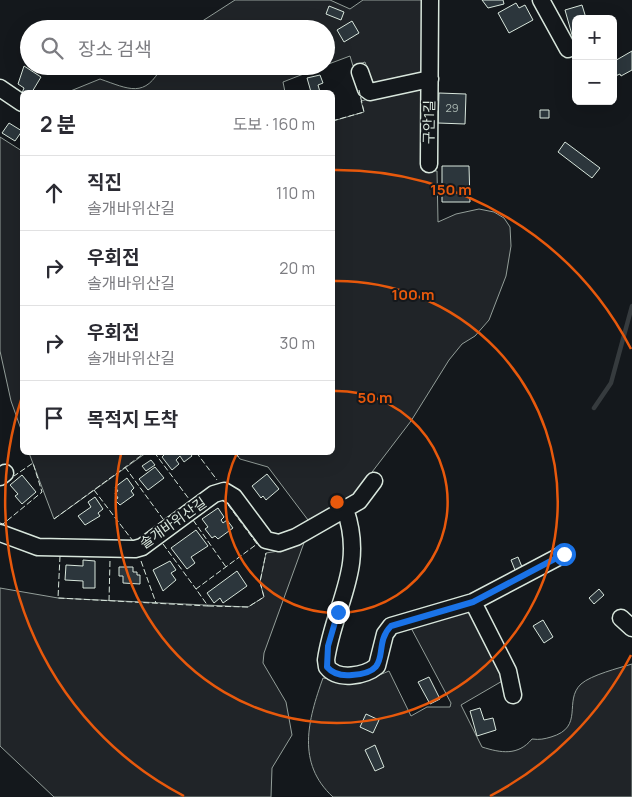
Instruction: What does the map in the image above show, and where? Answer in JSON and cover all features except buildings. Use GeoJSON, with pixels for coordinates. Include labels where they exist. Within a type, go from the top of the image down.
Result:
{"type":"FeatureCollection","features":[{"type":"Feature","properties":{"kind":"lane","name":"구안1길"},"geometry":{"type":"LineString","coordinates":[[429,164],[430,0]]}},
{"type":"Feature","properties":{"kind":"lane"},"geometry":{"type":"LineString","coordinates":[[541,0],[568,49]]}},
{"type":"Feature","properties":{"kind":"lane","name":"구안1길"},"geometry":{"type":"LineString","coordinates":[[360,72],[366,89],[370,92],[430,79]]}},
{"type":"Feature","properties":{"kind":"lane"},"geometry":{"type":"LineString","coordinates":[[0,88],[20,102]]}},
{"type":"Feature","properties":{"kind":"lane","name":"솔개바위산길"},"geometry":{"type":"LineString","coordinates":[[0,533],[38,547],[136,549],[142,547],[214,494],[224,491],[234,497],[266,540],[279,543],[296,537],[345,509],[364,496],[374,481]]}},
{"type":"Feature","properties":{"kind":"lane"},"geometry":{"type":"LineString","coordinates":[[345,509],[352,533],[353,561],[328,646],[326,660],[331,672],[348,675],[371,671],[381,659],[385,634],[391,626],[473,602],[564,554]]}},
{"type":"Feature","properties":{"kind":"lane"},"geometry":{"type":"LineString","coordinates":[[473,602],[508,671],[513,695]]}},
{"type":"Feature","properties":{"kind":"shaded area"},"geometry":{"type":"Polygon","coordinates":[[[235,0],[330,0],[350,9],[363,0],[428,0],[425,72],[374,85],[365,62],[353,66],[350,56],[335,62],[335,20],[204,20],[235,0]]]}},
{"type":"Feature","properties":{"kind":"shaded area"},"geometry":{"type":"Polygon","coordinates":[[[301,75],[283,82],[285,90],[73,90],[100,79],[136,89],[143,87],[156,76],[301,75]]]}},
{"type":"Feature","properties":{"kind":"shaded area"},"geometry":{"type":"Polygon","coordinates":[[[425,84],[425,171],[437,171],[438,222],[456,214],[479,209],[494,212],[504,218],[510,227],[511,246],[506,276],[489,320],[475,336],[462,344],[449,360],[411,421],[353,497],[308,520],[268,467],[240,459],[237,455],[335,455],[335,120],[364,112],[361,101],[425,84]]]}},
{"type":"Feature","properties":{"kind":"shaded area"},"geometry":{"type":"Polygon","coordinates":[[[0,137],[20,150],[20,426],[11,401],[0,351],[0,137]]]}},
{"type":"Feature","properties":{"kind":"shaded area"},"geometry":{"type":"Polygon","coordinates":[[[30,455],[143,455],[54,519],[30,455]]]}},
{"type":"Feature","properties":{"kind":"shaded area"},"geometry":{"type":"Polygon","coordinates":[[[305,540],[264,653],[263,663],[286,702],[292,735],[272,768],[271,797],[54,797],[0,746],[0,588],[58,598],[248,607],[264,597],[260,582],[266,553],[285,550],[305,540]]]}},
{"type":"Feature","properties":{"kind":"shaded area"},"geometry":{"type":"Polygon","coordinates":[[[466,612],[470,613],[504,680],[461,705],[482,747],[502,752],[515,751],[532,739],[551,737],[561,733],[571,720],[574,698],[581,684],[598,675],[632,664],[632,797],[333,797],[321,784],[314,770],[308,740],[313,710],[323,678],[357,680],[389,671],[411,716],[427,707],[450,707],[451,703],[410,626],[466,612]]]}},
{"type":"Feature","properties":{"kind":"waterway"},"geometry":{"type":"LineString","coordinates":[[594,408],[611,383],[632,306]]}},
{"type":"Feature","properties":{"kind":"fence"},"geometry":{"type":"LineString","coordinates":[[335,120],[364,112],[359,90]]}},
{"type":"Feature","properties":{"kind":"fence"},"geometry":{"type":"LineString","coordinates":[[54,519],[142,455]]}},
{"type":"Feature","properties":{"kind":"fence"},"geometry":{"type":"LineString","coordinates":[[156,455],[189,499]]}},
{"type":"Feature","properties":{"kind":"fence"},"geometry":{"type":"LineString","coordinates":[[198,455],[217,480]]}},
{"type":"Feature","properties":{"kind":"fence"},"geometry":{"type":"LineString","coordinates":[[237,455],[240,459]]}},
{"type":"Feature","properties":{"kind":"fence"},"geometry":{"type":"LineString","coordinates":[[0,523],[3,524],[42,492],[33,463],[14,476]]}},
{"type":"Feature","properties":{"kind":"fence"},"geometry":{"type":"LineString","coordinates":[[125,467],[163,519]]}},
{"type":"Feature","properties":{"kind":"fence"},"geometry":{"type":"LineString","coordinates":[[94,490],[133,541]]}},
{"type":"Feature","properties":{"kind":"fence"},"geometry":{"type":"LineString","coordinates":[[60,556],[58,598],[208,606],[196,589],[257,544],[226,502]]}},
{"type":"Feature","properties":{"kind":"fence"},"geometry":{"type":"LineString","coordinates":[[193,520],[226,567]]}},
{"type":"Feature","properties":{"kind":"fence"},"geometry":{"type":"LineString","coordinates":[[163,544],[196,589]]}},
{"type":"Feature","properties":{"kind":"fence"},"geometry":{"type":"LineString","coordinates":[[208,606],[248,607],[264,597],[260,582],[266,553]]}},
{"type":"Feature","properties":{"kind":"fence"},"geometry":{"type":"LineString","coordinates":[[109,601],[110,560]]}},
{"type":"Feature","properties":{"kind":"fence"},"geometry":{"type":"LineString","coordinates":[[141,561],[156,603]]}},
{"type":"Feature","properties":{"kind":"route"},"geometry":{"type":"LineString","coordinates":[[338,612],[328,646],[327,667],[331,672],[337,674],[361,674],[371,671],[378,666],[385,634],[396,623],[473,602],[564,554]]}}]}
